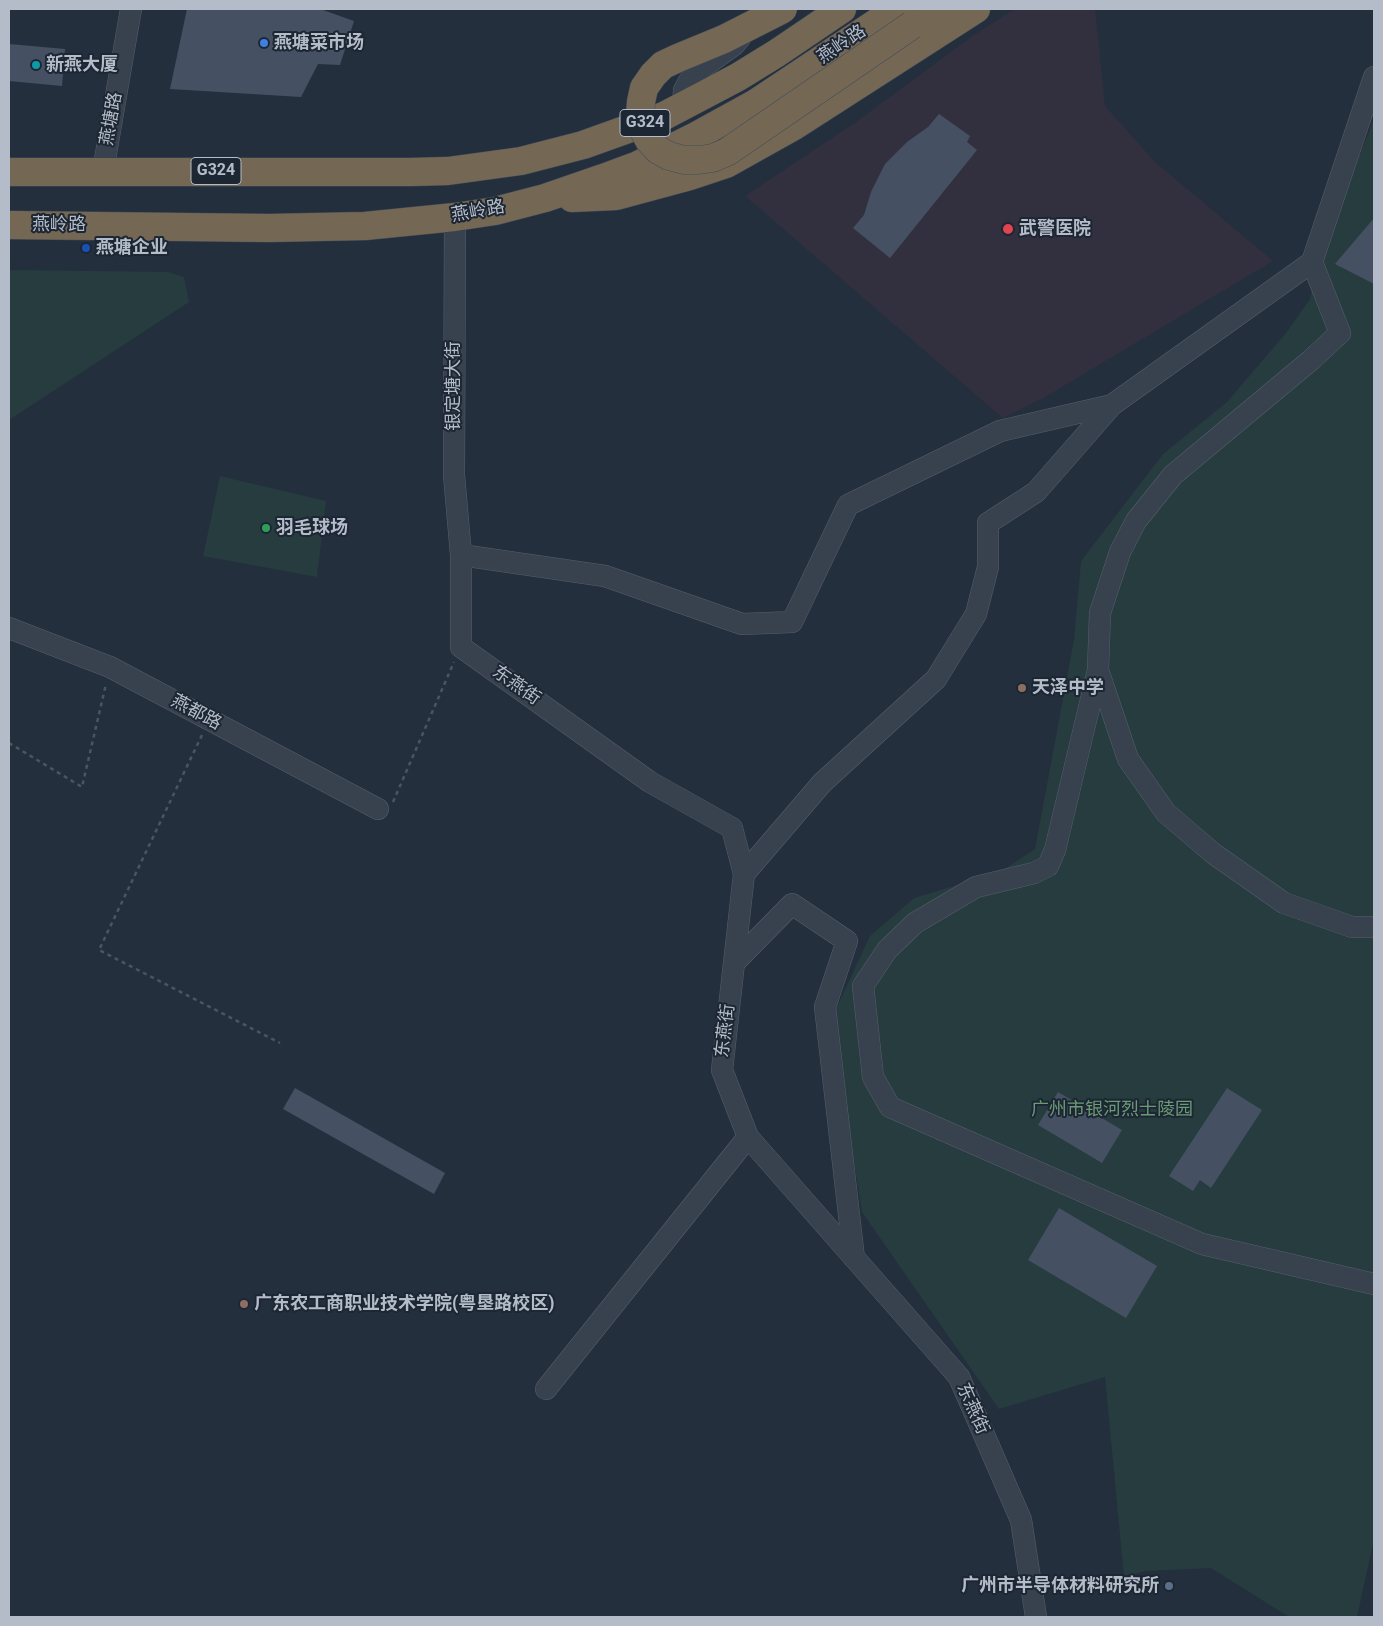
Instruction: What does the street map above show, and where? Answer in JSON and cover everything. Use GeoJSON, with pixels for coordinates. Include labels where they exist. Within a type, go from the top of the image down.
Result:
{"type":"FeatureCollection","features":[{"type":"Feature","properties":{"kind":"highway"},"geometry":{"type":"LineString","coordinates":[[783,9],[724,39],[663,65],[653,75],[644,88],[640,114],[643,129],[658,150],[669,156],[684,160],[713,158],[727,152],[904,17],[936,9]]}},
{"type":"Feature","properties":{"kind":"highway","name":"燕岭路"},"geometry":{"type":"LineString","coordinates":[[9,172],[103,170],[411,172],[448,171],[521,161],[584,145],[664,116],[738,77],[842,9]]}},
{"type":"Feature","properties":{"kind":"highway"},"geometry":{"type":"LineString","coordinates":[[546,198],[616,196],[726,164],[794,126],[976,9]]}},
{"type":"Feature","properties":{"kind":"highway","name":"燕岭路"},"geometry":{"type":"LineString","coordinates":[[9,225],[269,228],[365,226],[494,211],[546,198],[638,165],[725,122],[904,17]]}},
{"type":"Feature","properties":{"kind":"street","name":"燕塘路"},"geometry":{"type":"LineString","coordinates":[[103,170],[131,9]]}},
{"type":"Feature","properties":{"kind":"street"},"geometry":{"type":"LineString","coordinates":[[683,106],[684,90],[689,81],[702,68],[734,45],[764,9]]}},
{"type":"Feature","properties":{"kind":"street"},"geometry":{"type":"LineString","coordinates":[[744,874],[822,784],[936,679],[976,614],[988,567],[988,523],[1036,492],[1112,405],[1312,262],[1374,77]]}},
{"type":"Feature","properties":{"kind":"street","name":"银定塘大街"},"geometry":{"type":"LineString","coordinates":[[455,217],[454,475],[461,555]]}},
{"type":"Feature","properties":{"kind":"street"},"geometry":{"type":"LineString","coordinates":[[1312,262],[1340,332],[1311,360],[1173,475],[1136,521],[1120,552],[1100,613],[1098,670],[1055,850],[1048,866],[1034,873],[976,887],[915,923],[887,950],[863,986],[874,1077],[890,1107],[1202,1244],[1374,1284]]}},
{"type":"Feature","properties":{"kind":"street"},"geometry":{"type":"LineString","coordinates":[[461,647],[461,555],[604,576],[742,624],[792,622],[848,505],[1000,431],[1112,405]]}},
{"type":"Feature","properties":{"kind":"street","name":"燕都路"},"geometry":{"type":"LineString","coordinates":[[9,628],[110,668],[385,808]]}},
{"type":"Feature","properties":{"kind":"street","name":"东燕街"},"geometry":{"type":"LineString","coordinates":[[461,647],[650,782],[732,828],[744,874],[722,1070],[748,1136],[959,1377],[1021,1520],[1036,1617]]}},
{"type":"Feature","properties":{"kind":"street"},"geometry":{"type":"LineString","coordinates":[[1098,670],[1128,759],[1166,813],[1214,854],[1284,903],[1352,927],[1371,928]]}},
{"type":"Feature","properties":{"kind":"street"},"geometry":{"type":"LineString","coordinates":[[734,963],[792,904],[847,941],[825,1007],[854,1258]]}},
{"type":"Feature","properties":{"kind":"street"},"geometry":{"type":"LineString","coordinates":[[546,1389],[748,1136]]}},
{"type":"Feature","properties":{"kind":"path"},"geometry":{"type":"LineString","coordinates":[[385,808],[461,647]]}},
{"type":"Feature","properties":{"kind":"path"},"geometry":{"type":"LineString","coordinates":[[9,743],[82,787],[110,668]]}},
{"type":"Feature","properties":{"kind":"path"},"geometry":{"type":"LineString","coordinates":[[209,720],[99,950],[280,1042]]}},
{"type":"Feature","properties":{"kind":"shaded area","name":"武警医院"},"geometry":{"type":"Polygon","coordinates":[[[1015,9],[1095,9],[1105,106],[1155,162],[1273,261],[1045,397],[1003,418],[745,196],[856,122],[974,35],[1015,9]]]}},
{"type":"Feature","properties":{"kind":"green space","name":"广州市银河烈士陵园"},"geometry":{"type":"Polygon","coordinates":[[[1374,120],[1374,1539],[1357,1617],[1289,1617],[1211,1568],[1145,1571],[1124,1577],[1105,1377],[999,1409],[862,1212],[842,1087],[835,1011],[870,936],[914,898],[1000,872],[1035,849],[1074,640],[1081,561],[1163,454],[1227,402],[1286,333],[1310,299],[1322,244],[1374,120]]]}},
{"type":"Feature","properties":{"kind":"green space"},"geometry":{"type":"Polygon","coordinates":[[[9,270],[168,272],[184,277],[189,302],[9,420],[9,270]]]}},
{"type":"Feature","properties":{"kind":"green space","name":"羽毛球场"},"geometry":{"type":"Polygon","coordinates":[[[220,476],[326,501],[317,577],[203,556],[220,476]]]}},
{"type":"Feature","properties":{"kind":"building","name":"燕塘菜市场"},"geometry":{"type":"Polygon","coordinates":[[[187,9],[320,9],[354,21],[340,65],[318,64],[301,97],[170,89],[187,9]]]}},
{"type":"Feature","properties":{"kind":"building","name":"新燕大厦"},"geometry":{"type":"Polygon","coordinates":[[[9,44],[65,49],[62,86],[9,81],[9,44]]]}},
{"type":"Feature","properties":{"kind":"building"},"geometry":{"type":"Polygon","coordinates":[[[939,114],[970,136],[967,142],[977,150],[890,258],[853,228],[864,215],[871,192],[885,164],[907,142],[928,127],[939,114]]]}},
{"type":"Feature","properties":{"kind":"building"},"geometry":{"type":"Polygon","coordinates":[[[1374,218],[1374,284],[1335,264],[1374,218]]]}},
{"type":"Feature","properties":{"kind":"building"},"geometry":{"type":"Polygon","coordinates":[[[295,1088],[445,1173],[434,1194],[283,1109],[295,1088]]]}},
{"type":"Feature","properties":{"kind":"building"},"geometry":{"type":"Polygon","coordinates":[[[1227,1088],[1262,1110],[1211,1188],[1200,1180],[1193,1191],[1169,1176],[1227,1088]]]}},
{"type":"Feature","properties":{"kind":"building"},"geometry":{"type":"Polygon","coordinates":[[[1058,1092],[1122,1130],[1102,1163],[1038,1125],[1058,1092]]]}},
{"type":"Feature","properties":{"kind":"building"},"geometry":{"type":"Polygon","coordinates":[[[1059,1208],[1157,1266],[1126,1318],[1028,1260],[1059,1208]]]}},
{"type":"Feature","properties":{"kind":"place","name":"燕塘菜市场"},"geometry":{"type":"Point","coordinates":[264,43]}},
{"type":"Feature","properties":{"kind":"place","name":"新燕大厦"},"geometry":{"type":"Point","coordinates":[36,65]}},
{"type":"Feature","properties":{"kind":"place","name":"武警医院"},"geometry":{"type":"Point","coordinates":[1008,229]}},
{"type":"Feature","properties":{"kind":"place","name":"燕塘企业"},"geometry":{"type":"Point","coordinates":[86,248]}},
{"type":"Feature","properties":{"kind":"place","name":"羽毛球场"},"geometry":{"type":"Point","coordinates":[266,528]}},
{"type":"Feature","properties":{"kind":"place","name":"天泽中学"},"geometry":{"type":"Point","coordinates":[1022,688]}},
{"type":"Feature","properties":{"kind":"place","name":"广东农工商职业技术学院(粤垦路校区)"},"geometry":{"type":"Point","coordinates":[244,1304]}},
{"type":"Feature","properties":{"kind":"place","name":"广州市半导体材料研究所"},"geometry":{"type":"Point","coordinates":[1169,1586]}}]}
